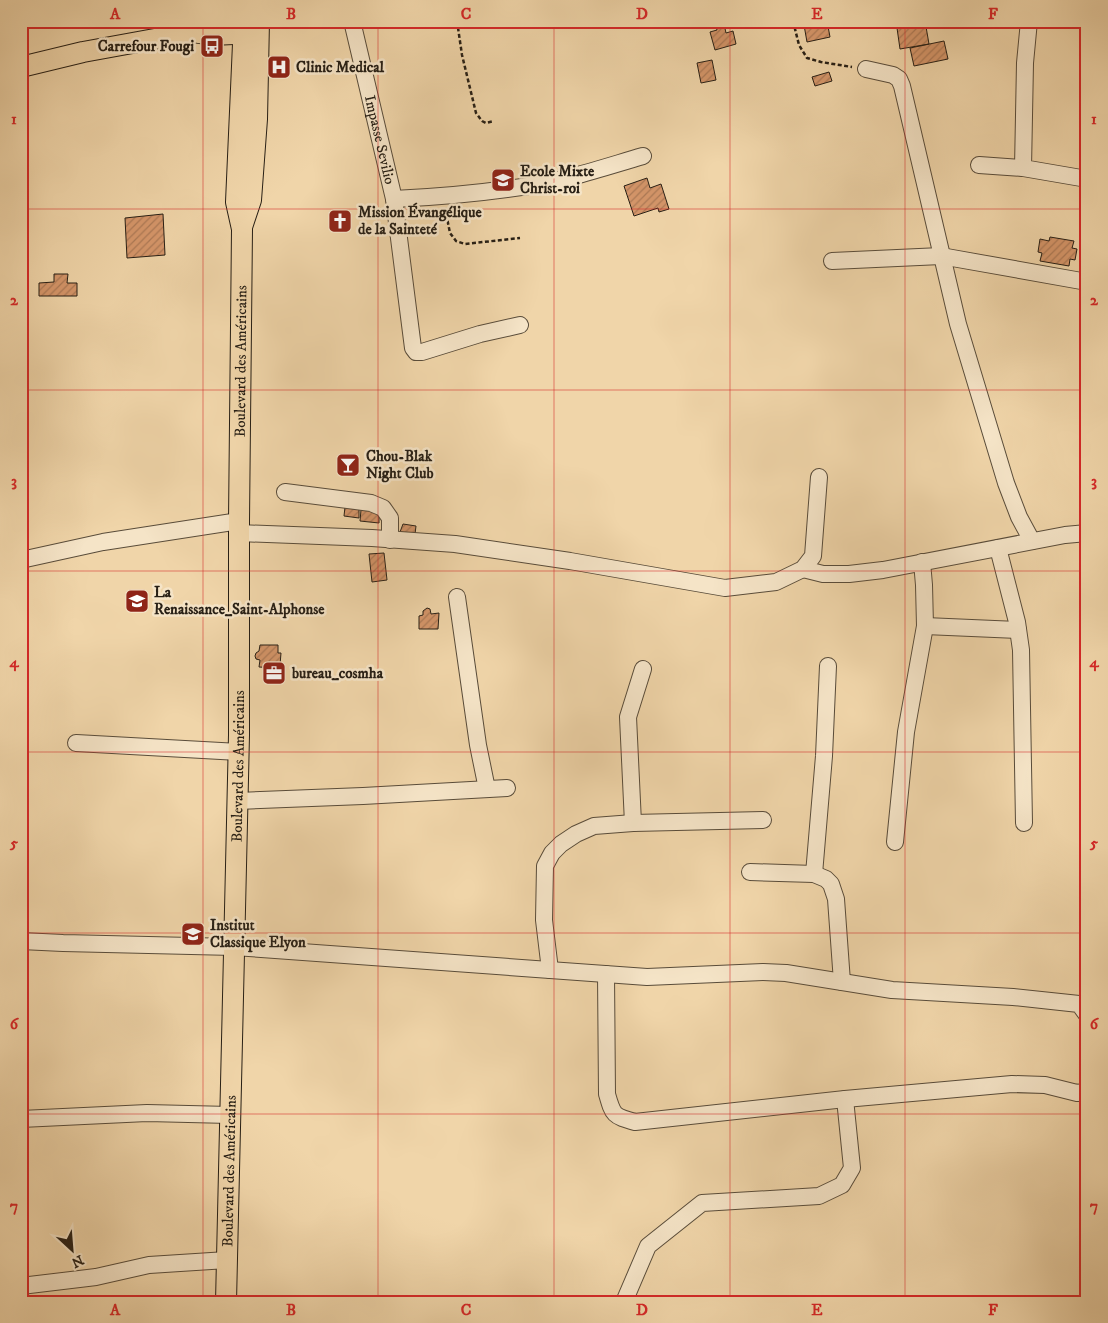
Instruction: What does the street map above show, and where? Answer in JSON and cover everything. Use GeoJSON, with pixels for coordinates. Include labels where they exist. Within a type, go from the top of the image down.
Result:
{"type":"FeatureCollection","features":[{"type":"Feature","properties":{"kind":"main road"},"geometry":{"type":"LineString","coordinates":[[21,67],[83,52],[193,32],[216,21]]}},
{"type":"Feature","properties":{"kind":"main road"},"geometry":{"type":"LineString","coordinates":[[193,32],[212,35],[251,27]]}},
{"type":"Feature","properties":{"kind":"main road","name":"Boulevard des Américains"},"geometry":{"type":"LineString","coordinates":[[226,1302],[239,752],[242,229],[251,200],[257,119],[251,27]]}},
{"type":"Feature","properties":{"kind":"street","name":"Impasse Sevilio"},"geometry":{"type":"LineString","coordinates":[[352,21],[394,199],[413,348],[416,352],[422,352],[480,334],[520,325]]}},
{"type":"Feature","properties":{"kind":"street"},"geometry":{"type":"LineString","coordinates":[[1023,168],[1025,63],[1029,21]]}},
{"type":"Feature","properties":{"kind":"street"},"geometry":{"type":"LineString","coordinates":[[866,69],[893,75],[899,79],[902,86],[958,324],[1006,483],[1019,517],[1032,542]]}},
{"type":"Feature","properties":{"kind":"street"},"geometry":{"type":"LineString","coordinates":[[394,199],[443,197],[527,186],[550,182],[643,156]]}},
{"type":"Feature","properties":{"kind":"street"},"geometry":{"type":"LineString","coordinates":[[979,165],[1023,168],[1087,179]]}},
{"type":"Feature","properties":{"kind":"street"},"geometry":{"type":"LineString","coordinates":[[832,261],[941,256],[1087,282]]}},
{"type":"Feature","properties":{"kind":"street"},"geometry":{"type":"LineString","coordinates":[[21,560],[103,542],[239,527],[455,544],[570,561],[725,588],[776,582],[803,568],[813,556],[819,477]]}},
{"type":"Feature","properties":{"kind":"street"},"geometry":{"type":"LineString","coordinates":[[285,492],[371,503],[383,508],[390,518],[390,540]]}},
{"type":"Feature","properties":{"kind":"street"},"geometry":{"type":"LineString","coordinates":[[803,568],[823,574],[849,574],[883,570],[1065,535],[1087,533]]}},
{"type":"Feature","properties":{"kind":"street"},"geometry":{"type":"LineString","coordinates":[[998,548],[1021,650],[1024,822]]}},
{"type":"Feature","properties":{"kind":"street"},"geometry":{"type":"LineString","coordinates":[[895,842],[906,732],[925,626],[922,562]]}},
{"type":"Feature","properties":{"kind":"street"},"geometry":{"type":"LineString","coordinates":[[457,598],[478,745],[487,789]]}},
{"type":"Feature","properties":{"kind":"street"},"geometry":{"type":"LineString","coordinates":[[925,626],[1018,630]]}},
{"type":"Feature","properties":{"kind":"street"},"geometry":{"type":"LineString","coordinates":[[814,874],[824,756],[828,666]]}},
{"type":"Feature","properties":{"kind":"street"},"geometry":{"type":"LineString","coordinates":[[633,823],[628,718],[643,669]]}},
{"type":"Feature","properties":{"kind":"street"},"geometry":{"type":"LineString","coordinates":[[76,743],[239,752]]}},
{"type":"Feature","properties":{"kind":"street"},"geometry":{"type":"LineString","coordinates":[[238,801],[507,788]]}},
{"type":"Feature","properties":{"kind":"street"},"geometry":{"type":"LineString","coordinates":[[550,970],[544,920],[545,866],[552,853],[561,844],[576,834],[594,826],[633,823],[763,820]]}},
{"type":"Feature","properties":{"kind":"street"},"geometry":{"type":"LineString","coordinates":[[750,872],[814,874],[826,879],[831,884],[836,899],[842,982]]}},
{"type":"Feature","properties":{"kind":"street"},"geometry":{"type":"LineString","coordinates":[[21,940],[63,943],[234,946],[647,978],[763,972],[786,973],[892,990],[1013,996],[1079,1004],[1087,1015]]}},
{"type":"Feature","properties":{"kind":"street"},"geometry":{"type":"LineString","coordinates":[[606,974],[607,1094],[612,1111],[619,1118],[635,1122],[845,1099],[1012,1084],[1045,1085],[1077,1093],[1087,1090]]}},
{"type":"Feature","properties":{"kind":"street"},"geometry":{"type":"LineString","coordinates":[[624,1302],[648,1246],[702,1203],[819,1196],[842,1185],[852,1168],[845,1099]]}},
{"type":"Feature","properties":{"kind":"street"},"geometry":{"type":"LineString","coordinates":[[21,1119],[147,1113],[230,1115]]}},
{"type":"Feature","properties":{"kind":"street"},"geometry":{"type":"LineString","coordinates":[[21,1286],[96,1277],[149,1265],[227,1260]]}},
{"type":"Feature","properties":{"kind":"path"},"geometry":{"type":"LineString","coordinates":[[457,21],[462,55],[476,113],[486,123],[494,121]]}},
{"type":"Feature","properties":{"kind":"path"},"geometry":{"type":"LineString","coordinates":[[793,21],[799,45],[807,58],[866,69]]}},
{"type":"Feature","properties":{"kind":"path"},"geometry":{"type":"LineString","coordinates":[[443,197],[450,233],[456,241],[465,244],[520,238]]}},
{"type":"Feature","properties":{"kind":"building"},"geometry":{"type":"Polygon","coordinates":[[[811,21],[827,21],[830,37],[807,42],[804,25],[811,24],[811,21]]]}},
{"type":"Feature","properties":{"kind":"building"},"geometry":{"type":"Polygon","coordinates":[[[896,21],[925,21],[929,44],[900,49],[896,21]]]}},
{"type":"Feature","properties":{"kind":"building"},"geometry":{"type":"Polygon","coordinates":[[[724,24],[726,33],[733,31],[736,44],[715,50],[710,32],[717,30],[716,26],[724,24]]]}},
{"type":"Feature","properties":{"kind":"building"},"geometry":{"type":"Polygon","coordinates":[[[944,41],[948,59],[914,66],[910,48],[944,41]]]}},
{"type":"Feature","properties":{"kind":"building"},"geometry":{"type":"Polygon","coordinates":[[[712,60],[716,80],[701,83],[697,63],[712,60]]]}},
{"type":"Feature","properties":{"kind":"building"},"geometry":{"type":"Polygon","coordinates":[[[829,72],[832,81],[815,86],[812,77],[829,72]]]}},
{"type":"Feature","properties":{"kind":"building"},"geometry":{"type":"Polygon","coordinates":[[[647,178],[650,188],[661,184],[669,209],[659,212],[658,208],[634,216],[624,186],[647,178]]]}},
{"type":"Feature","properties":{"kind":"building"},"geometry":{"type":"Polygon","coordinates":[[[163,214],[165,255],[127,258],[125,218],[163,214]]]}},
{"type":"Feature","properties":{"kind":"building"},"geometry":{"type":"Polygon","coordinates":[[[1050,237],[1074,241],[1072,248],[1077,249],[1075,260],[1070,259],[1069,266],[1040,261],[1042,253],[1038,252],[1040,239],[1049,241],[1050,237]]]}},
{"type":"Feature","properties":{"kind":"building"},"geometry":{"type":"Polygon","coordinates":[[[54,274],[68,274],[67,283],[77,283],[77,296],[39,296],[39,283],[54,282],[54,274]]]}},
{"type":"Feature","properties":{"kind":"building"},"geometry":{"type":"Polygon","coordinates":[[[345,507],[359,509],[359,518],[344,516],[345,507]]]}},
{"type":"Feature","properties":{"kind":"building"},"geometry":{"type":"Polygon","coordinates":[[[361,510],[379,511],[379,523],[360,521],[361,510]]]}},
{"type":"Feature","properties":{"kind":"building"},"geometry":{"type":"Polygon","coordinates":[[[403,524],[416,526],[415,534],[400,532],[403,524]]]}},
{"type":"Feature","properties":{"kind":"building"},"geometry":{"type":"Polygon","coordinates":[[[384,553],[387,580],[372,582],[369,554],[384,553]]]}},
{"type":"Feature","properties":{"kind":"building"},"geometry":{"type":"Polygon","coordinates":[[[427,608],[430,609],[431,614],[439,613],[438,629],[419,629],[419,616],[423,615],[423,611],[427,608]]]}},
{"type":"Feature","properties":{"kind":"building"},"geometry":{"type":"Polygon","coordinates":[[[260,645],[278,645],[278,653],[281,653],[280,665],[276,665],[276,668],[259,667],[260,660],[256,659],[255,656],[259,651],[260,645]]]}},
{"type":"Feature","properties":{"kind":"place","name":"Carrefour Fougi"},"geometry":{"type":"Point","coordinates":[212,46]}},
{"type":"Feature","properties":{"kind":"place","name":"Clinic Medical"},"geometry":{"type":"Point","coordinates":[279,67]}},
{"type":"Feature","properties":{"kind":"place","name":"Ecole Mixte Christ-roi"},"geometry":{"type":"Point","coordinates":[503,180]}},
{"type":"Feature","properties":{"kind":"place","name":"Mission Évangélique de la Sainteté"},"geometry":{"type":"Point","coordinates":[340,221]}},
{"type":"Feature","properties":{"kind":"place","name":"Chou-Blak Night Club"},"geometry":{"type":"Point","coordinates":[348,465]}},
{"type":"Feature","properties":{"kind":"place","name":"La Renaissance_Saint-Alphonse"},"geometry":{"type":"Point","coordinates":[137,601]}},
{"type":"Feature","properties":{"kind":"place","name":"bureau_cosmha"},"geometry":{"type":"Point","coordinates":[274,673]}},
{"type":"Feature","properties":{"kind":"place","name":"Institut Classique Elyon"},"geometry":{"type":"Point","coordinates":[193,934]}}]}
